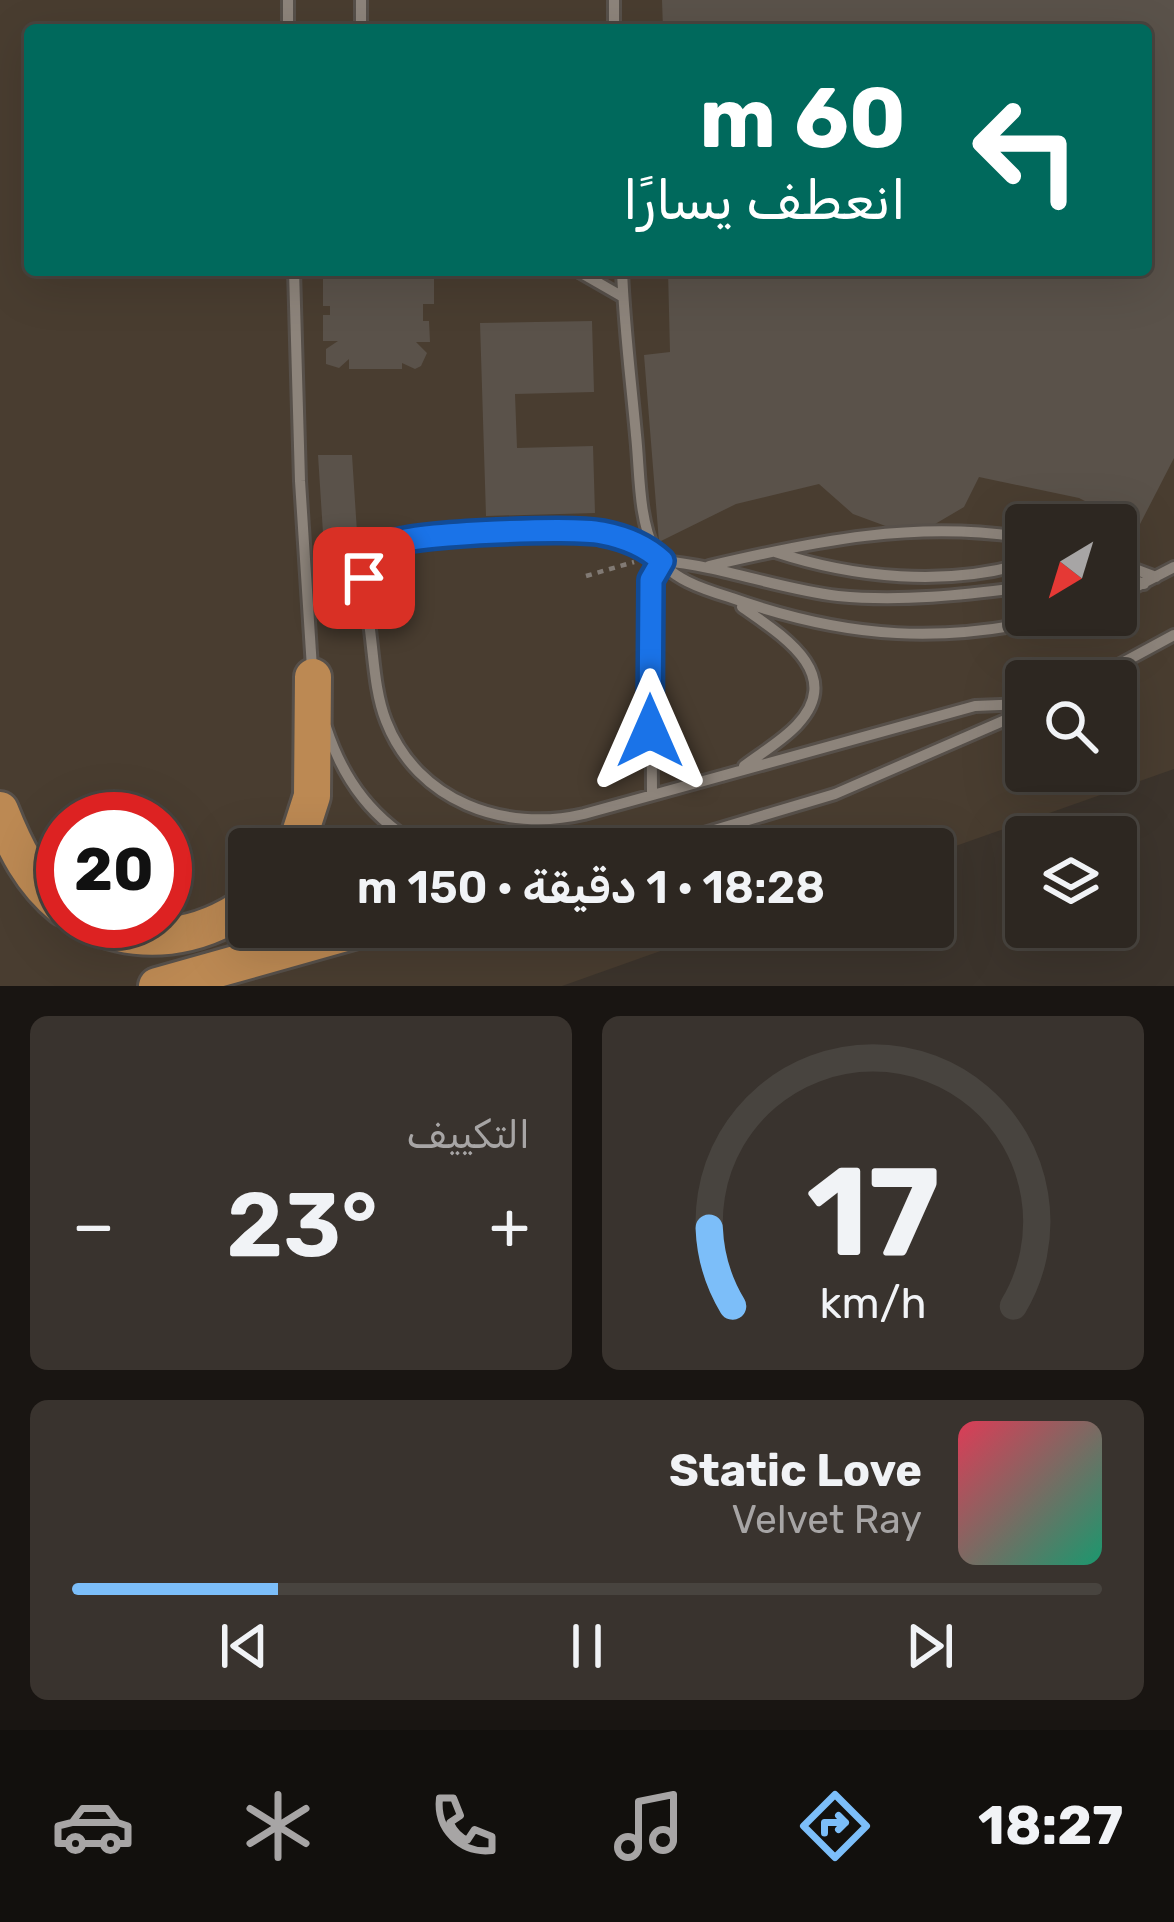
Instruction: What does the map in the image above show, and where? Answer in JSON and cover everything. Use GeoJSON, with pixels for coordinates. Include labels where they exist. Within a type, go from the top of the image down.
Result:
{"type":"FeatureCollection","features":[{"type":"Feature","properties":{"kind":"highway"},"geometry":{"type":"LineString","coordinates":[[302,828],[312,796],[313,677]]}},
{"type":"Feature","properties":{"kind":"highway"},"geometry":{"type":"LineString","coordinates":[[0,810],[36,880]]}},
{"type":"Feature","properties":{"kind":"highway"},"geometry":{"type":"LineString","coordinates":[[192,931],[228,916]]}},
{"type":"Feature","properties":{"kind":"highway"},"geometry":{"type":"LineString","coordinates":[[157,986],[292,948]]}},
{"type":"Feature","properties":{"kind":"lane"},"geometry":{"type":"LineString","coordinates":[[294,276],[299,481],[313,677],[334,752],[350,784],[375,814],[395,828]]}},
{"type":"Feature","properties":{"kind":"lane"},"geometry":{"type":"LineString","coordinates":[[586,276],[623,297]]}},
{"type":"Feature","properties":{"kind":"lane"},"geometry":{"type":"LineString","coordinates":[[622,276],[644,514],[659,559],[651,580],[652,795]]}},
{"type":"Feature","properties":{"kind":"lane"},"geometry":{"type":"LineString","coordinates":[[1005,627],[890,635],[796,620],[689,581],[622,538],[584,530],[406,541],[374,556],[364,591],[385,719],[404,754],[448,795],[484,813],[544,821],[975,706],[1005,707]]}},
{"type":"Feature","properties":{"kind":"lane"},"geometry":{"type":"LineString","coordinates":[[708,566],[879,532],[1005,536]]}},
{"type":"Feature","properties":{"kind":"lane"},"geometry":{"type":"LineString","coordinates":[[771,551],[878,574],[946,576],[1005,566]]}},
{"type":"Feature","properties":{"kind":"lane"},"geometry":{"type":"LineString","coordinates":[[659,559],[802,590],[878,598],[1005,588]]}},
{"type":"Feature","properties":{"kind":"lane"},"geometry":{"type":"LineString","coordinates":[[1137,587],[1174,567]]}},
{"type":"Feature","properties":{"kind":"lane"},"geometry":{"type":"LineString","coordinates":[[1137,574],[1150,581]]}},
{"type":"Feature","properties":{"kind":"lane"},"geometry":{"type":"LineString","coordinates":[[1137,578],[1150,581]]}},
{"type":"Feature","properties":{"kind":"lane"},"geometry":{"type":"LineString","coordinates":[[727,597],[791,642],[806,659],[812,680],[811,702],[800,722],[736,772]]}},
{"type":"Feature","properties":{"kind":"lane"},"geometry":{"type":"LineString","coordinates":[[1128,660],[1174,635]]}},
{"type":"Feature","properties":{"kind":"lane"},"geometry":{"type":"LineString","coordinates":[[721,828],[835,794],[1005,717]]}},
{"type":"Feature","properties":{"kind":"path"},"geometry":{"type":"LineString","coordinates":[[586,576],[659,559]]}},
{"type":"Feature","properties":{"kind":"shaded area"},"geometry":{"type":"Polygon","coordinates":[[[0,0],[1174,0],[1174,769],[1137,782],[1137,660],[1005,660],[1005,792],[1109,792],[1041,816],[1005,816],[1005,829],[954,847],[954,828],[228,828],[228,948],[669,948],[562,986],[0,986],[0,0]]]}},
{"type":"Feature","properties":{"kind":"building"},"geometry":{"type":"Polygon","coordinates":[[[662,0],[1174,0],[1174,458],[1138,528],[1137,504],[1091,504],[979,477],[964,507],[930,527],[891,528],[853,514],[819,484],[736,504],[659,542],[644,355],[670,352],[668,276],[1152,276],[1152,24],[663,24],[662,0]]]}},
{"type":"Feature","properties":{"kind":"building"},"geometry":{"type":"Polygon","coordinates":[[[323,276],[434,276],[434,304],[423,304],[430,342],[416,342],[427,353],[415,369],[402,363],[402,369],[349,369],[349,359],[339,368],[326,364],[326,349],[338,341],[323,341],[323,315],[330,315],[330,306],[323,306],[323,276]]]}},
{"type":"Feature","properties":{"kind":"building"},"geometry":{"type":"Polygon","coordinates":[[[592,321],[594,392],[515,394],[517,448],[593,446],[595,513],[486,516],[480,323],[592,321]]]}},
{"type":"Feature","properties":{"kind":"building"},"geometry":{"type":"Polygon","coordinates":[[[318,455],[352,455],[357,532],[323,533],[318,455]]]}},
{"type":"Feature","properties":{"kind":"route"},"geometry":{"type":"LineString","coordinates":[[364,578],[380,550],[406,541],[584,530],[640,546],[662,561],[651,580],[650,731]]}}]}
